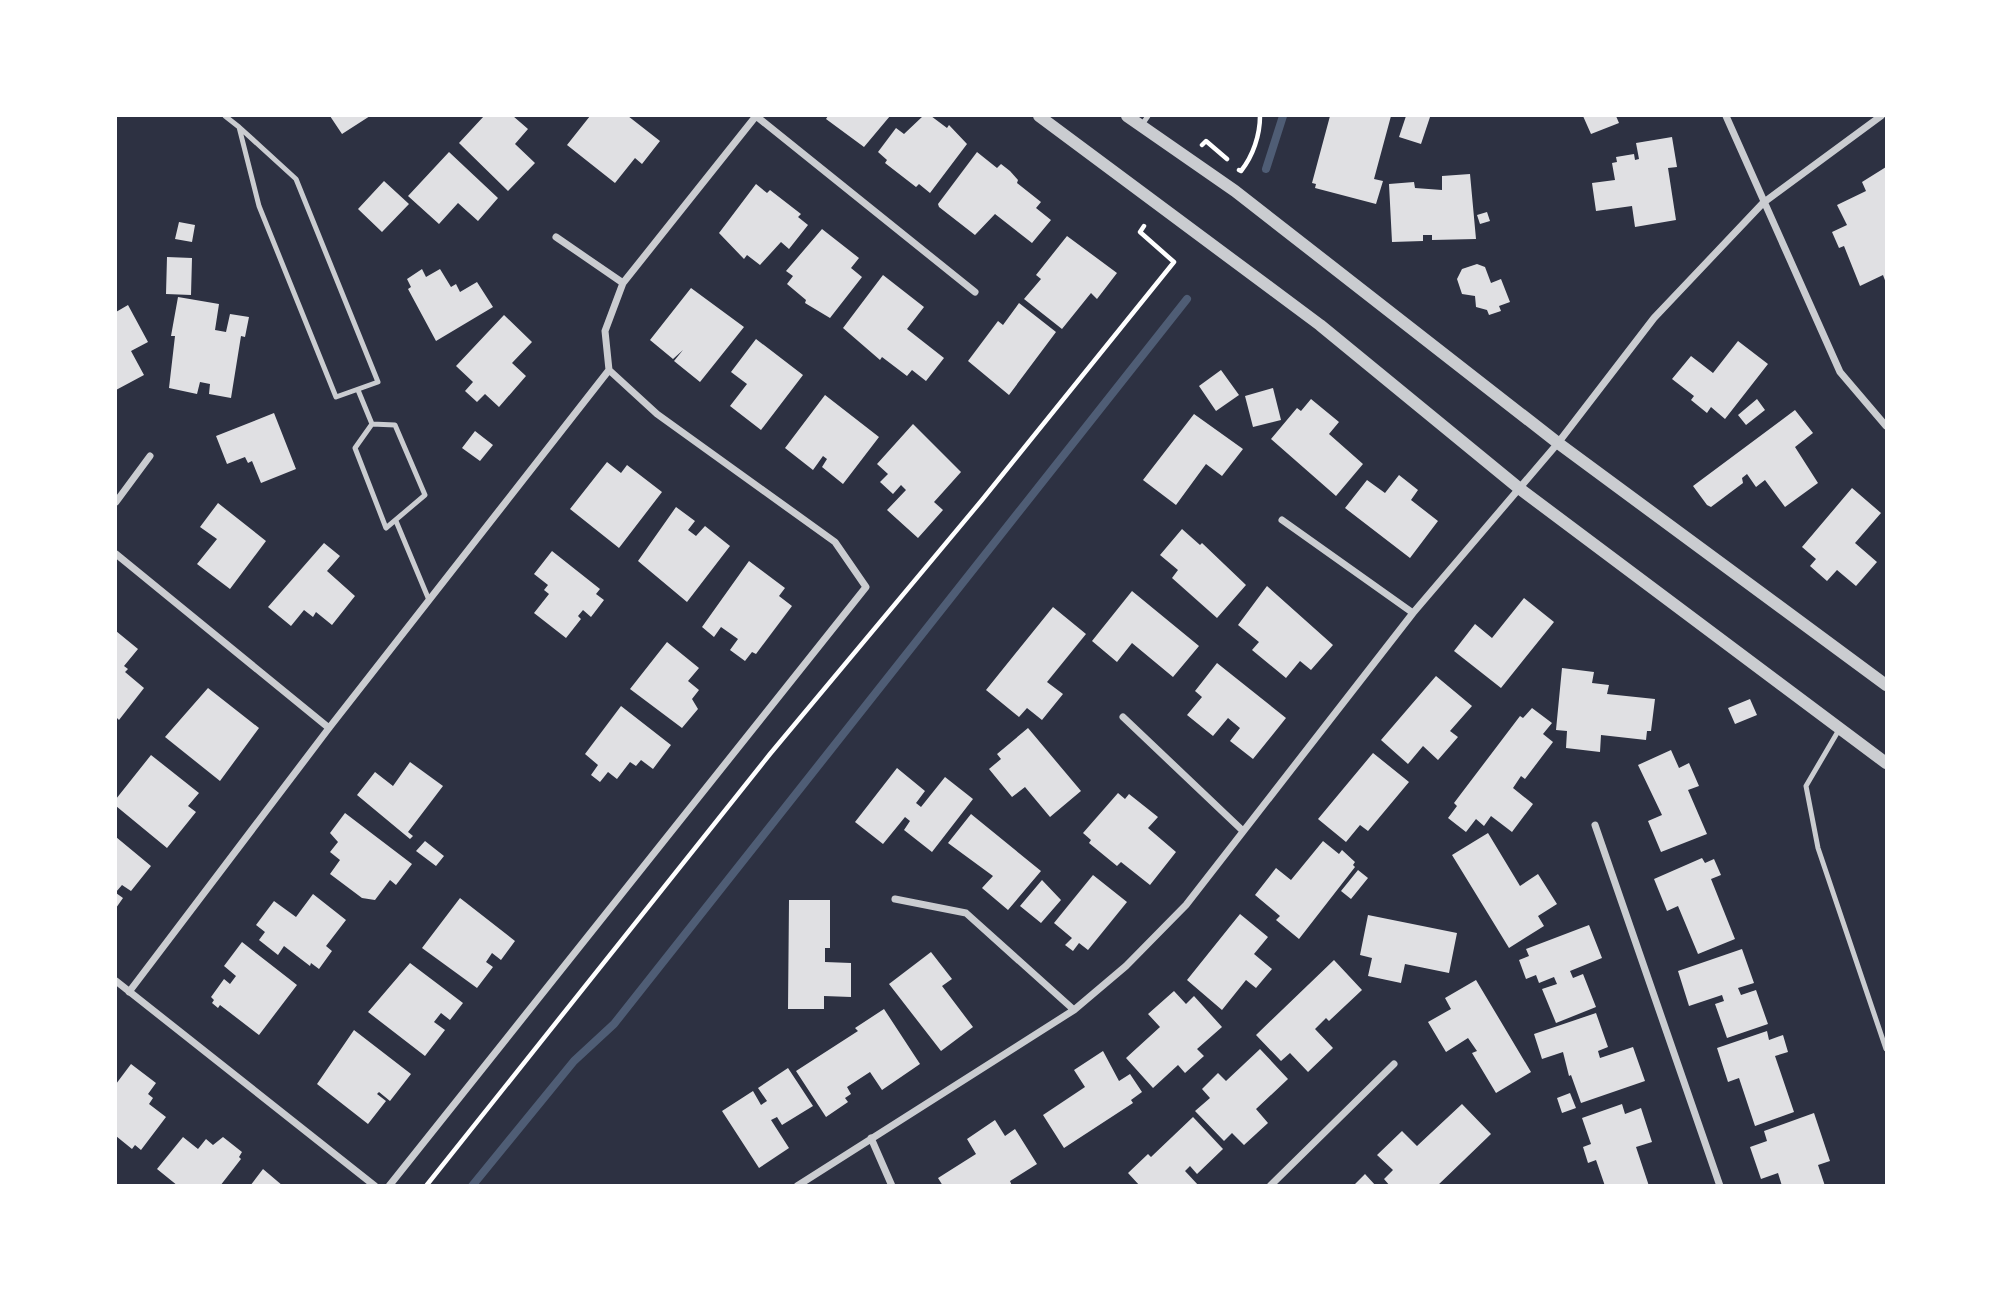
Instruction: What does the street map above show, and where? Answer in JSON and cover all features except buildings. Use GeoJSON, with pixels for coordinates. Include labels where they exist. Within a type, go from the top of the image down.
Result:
{"type":"FeatureCollection","features":[{"type":"Feature","properties":{"kind":"street"},"geometry":{"type":"LineString","coordinates":[[389,1185],[866,587],[835,542],[657,414],[609,370],[605,331],[623,283],[756,116],[975,292]]}},
{"type":"Feature","properties":{"kind":"street"},"geometry":{"type":"LineString","coordinates":[[1039,116],[1158,207],[1320,324],[1520,489],[1886,763]]}},
{"type":"Feature","properties":{"kind":"street"},"geometry":{"type":"LineString","coordinates":[[1127,116],[1145,121],[1558,443],[1886,685]]}},
{"type":"Feature","properties":{"kind":"street"},"geometry":{"type":"LineString","coordinates":[[1727,116],[1763,203],[1840,372],[1886,426]]}},
{"type":"Feature","properties":{"kind":"street"},"geometry":{"type":"LineString","coordinates":[[797,1185],[1074,1010],[1126,967],[1186,905],[1413,613],[1558,443],[1654,318],[1763,203],[1881,116]]}},
{"type":"Feature","properties":{"kind":"street"},"geometry":{"type":"LineString","coordinates":[[556,237],[623,283]]}},
{"type":"Feature","properties":{"kind":"street"},"geometry":{"type":"LineString","coordinates":[[129,992],[329,727],[609,370]]}},
{"type":"Feature","properties":{"kind":"street"},"geometry":{"type":"LineString","coordinates":[[116,502],[150,456]]}},
{"type":"Feature","properties":{"kind":"street"},"geometry":{"type":"LineString","coordinates":[[1283,520],[1413,613]]}},
{"type":"Feature","properties":{"kind":"street"},"geometry":{"type":"LineString","coordinates":[[116,554],[329,727]]}},
{"type":"Feature","properties":{"kind":"street"},"geometry":{"type":"LineString","coordinates":[[1123,717],[1243,831]]}},
{"type":"Feature","properties":{"kind":"street"},"geometry":{"type":"LineString","coordinates":[[1595,825],[1720,1185]]}},
{"type":"Feature","properties":{"kind":"street"},"geometry":{"type":"LineString","coordinates":[[895,899],[966,913],[1074,1010]]}},
{"type":"Feature","properties":{"kind":"street"},"geometry":{"type":"LineString","coordinates":[[116,981],[375,1185]]}},
{"type":"Feature","properties":{"kind":"street"},"geometry":{"type":"LineString","coordinates":[[1270,1185],[1394,1064]]}},
{"type":"Feature","properties":{"kind":"street"},"geometry":{"type":"LineString","coordinates":[[871,1138],[892,1185]]}},
{"type":"Feature","properties":{"kind":"lane"},"geometry":{"type":"LineString","coordinates":[[225,116],[239,127],[296,179],[378,382],[335,397],[259,206],[239,127]]}},
{"type":"Feature","properties":{"kind":"lane"},"geometry":{"type":"LineString","coordinates":[[358,390],[372,424]]}},
{"type":"Feature","properties":{"kind":"lane"},"geometry":{"type":"LineString","coordinates":[[372,424],[395,425],[425,495],[386,528],[355,448],[372,424]]}},
{"type":"Feature","properties":{"kind":"lane"},"geometry":{"type":"LineString","coordinates":[[396,521],[429,600]]}},
{"type":"Feature","properties":{"kind":"lane"},"geometry":{"type":"LineString","coordinates":[[1840,728],[1806,786],[1818,848],[1886,1049]]}},
{"type":"Feature","properties":{"kind":"path"},"geometry":{"type":"LineString","coordinates":[[1202,145],[1206,141],[1241,171],[1256,141],[1260,116]]}},
{"type":"Feature","properties":{"kind":"path"},"geometry":{"type":"LineString","coordinates":[[425,1185],[761,764],[982,500],[1174,262],[1140,232],[1144,226]]}},
{"type":"Feature","properties":{"kind":"waterway"},"geometry":{"type":"LineString","coordinates":[[1266,169],[1283,116]]}},
{"type":"Feature","properties":{"kind":"waterway"},"geometry":{"type":"LineString","coordinates":[[472,1186],[574,1061],[614,1024],[1187,299]]}}]}
